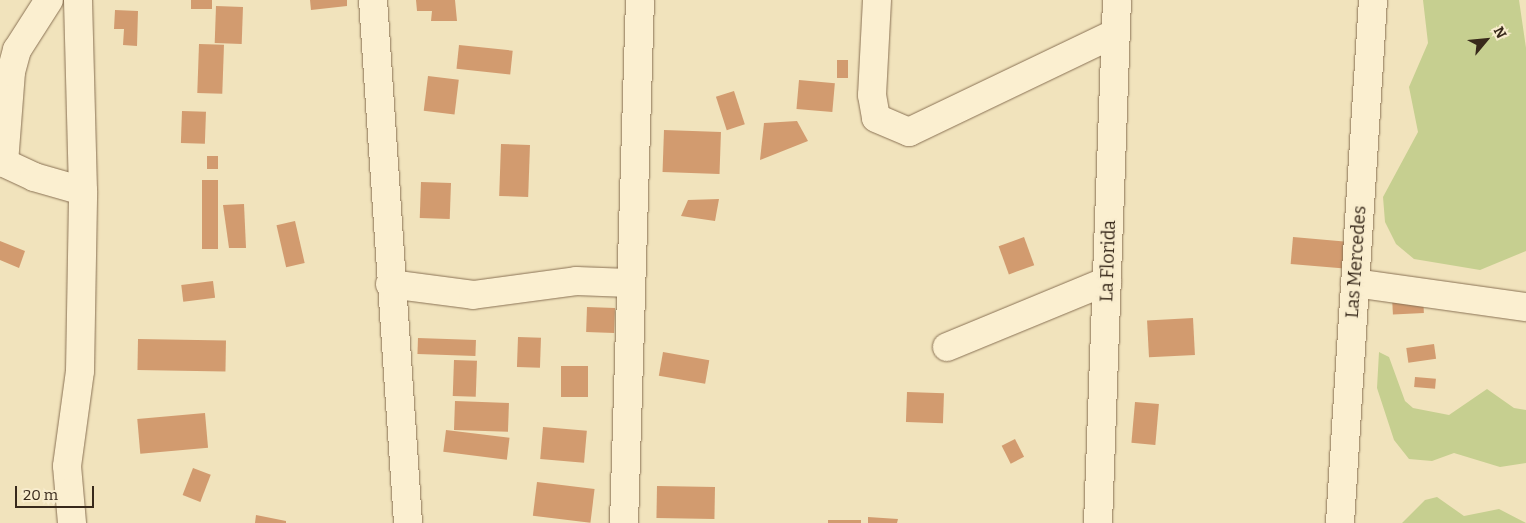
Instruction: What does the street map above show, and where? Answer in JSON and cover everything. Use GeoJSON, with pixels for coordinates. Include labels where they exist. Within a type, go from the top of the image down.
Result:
{"type":"FeatureCollection","features":[{"type":"Feature","properties":{"kind":"street"},"geometry":{"type":"LineString","coordinates":[[49,0],[17,50],[11,72],[2,162],[34,177],[83,191]]}},
{"type":"Feature","properties":{"kind":"street"},"geometry":{"type":"LineString","coordinates":[[72,523],[67,466],[80,371],[83,191],[78,0]]}},
{"type":"Feature","properties":{"kind":"street"},"geometry":{"type":"LineString","coordinates":[[373,0],[390,284],[408,523]]}},
{"type":"Feature","properties":{"kind":"street"},"geometry":{"type":"LineString","coordinates":[[624,523],[629,283],[640,0]]}},
{"type":"Feature","properties":{"kind":"street"},"geometry":{"type":"LineString","coordinates":[[877,0],[872,94],[876,118],[909,132],[1116,33]]}},
{"type":"Feature","properties":{"kind":"street","name":"La Florida"},"geometry":{"type":"LineString","coordinates":[[1098,523],[1117,0]]}},
{"type":"Feature","properties":{"kind":"street","name":"Las Mercedes"},"geometry":{"type":"LineString","coordinates":[[1340,523],[1373,0]]}},
{"type":"Feature","properties":{"kind":"street"},"geometry":{"type":"LineString","coordinates":[[390,284],[473,295],[576,281],[629,283]]}},
{"type":"Feature","properties":{"kind":"street"},"geometry":{"type":"LineString","coordinates":[[947,347],[1107,281]]}},
{"type":"Feature","properties":{"kind":"street"},"geometry":{"type":"LineString","coordinates":[[1355,283],[1526,306]]}},
{"type":"Feature","properties":{"kind":"green space"},"geometry":{"type":"Polygon","coordinates":[[[1423,0],[1519,0],[1526,48],[1526,251],[1480,270],[1414,259],[1396,244],[1385,222],[1383,197],[1418,132],[1409,87],[1428,43],[1423,0]]]}},
{"type":"Feature","properties":{"kind":"green space"},"geometry":{"type":"Polygon","coordinates":[[[1379,352],[1389,357],[1405,401],[1413,408],[1449,415],[1487,389],[1514,408],[1526,410],[1526,463],[1500,467],[1454,453],[1432,461],[1409,459],[1394,440],[1377,388],[1379,352]]]}},
{"type":"Feature","properties":{"kind":"green space"},"geometry":{"type":"Polygon","coordinates":[[[1437,497],[1464,516],[1499,509],[1526,523],[1402,523],[1425,500],[1437,497]]]}},
{"type":"Feature","properties":{"kind":"building"},"geometry":{"type":"Polygon","coordinates":[[[191,0],[212,0],[212,9],[191,9],[191,0]]]}},
{"type":"Feature","properties":{"kind":"building"},"geometry":{"type":"Polygon","coordinates":[[[310,0],[347,0],[347,6],[311,10],[310,0]]]}},
{"type":"Feature","properties":{"kind":"building"},"geometry":{"type":"Polygon","coordinates":[[[416,0],[455,0],[457,21],[431,21],[432,11],[417,11],[416,0]]]}},
{"type":"Feature","properties":{"kind":"building"},"geometry":{"type":"Polygon","coordinates":[[[216,6],[243,7],[242,44],[215,43],[216,6]]]}},
{"type":"Feature","properties":{"kind":"building"},"geometry":{"type":"Polygon","coordinates":[[[115,10],[138,11],[137,46],[123,45],[124,29],[114,29],[115,10]]]}},
{"type":"Feature","properties":{"kind":"building"},"geometry":{"type":"Polygon","coordinates":[[[199,44],[224,45],[222,94],[197,93],[199,44]]]}},
{"type":"Feature","properties":{"kind":"building"},"geometry":{"type":"Polygon","coordinates":[[[459,45],[513,51],[510,75],[456,69],[459,45]]]}},
{"type":"Feature","properties":{"kind":"building"},"geometry":{"type":"Polygon","coordinates":[[[837,60],[848,60],[848,78],[837,78],[837,60]]]}},
{"type":"Feature","properties":{"kind":"building"},"geometry":{"type":"Polygon","coordinates":[[[428,76],[459,80],[455,115],[424,111],[428,76]]]}},
{"type":"Feature","properties":{"kind":"building"},"geometry":{"type":"Polygon","coordinates":[[[799,80],[835,83],[832,112],[796,109],[799,80]]]}},
{"type":"Feature","properties":{"kind":"building"},"geometry":{"type":"Polygon","coordinates":[[[734,91],[745,124],[727,130],[716,97],[734,91]]]}},
{"type":"Feature","properties":{"kind":"building"},"geometry":{"type":"Polygon","coordinates":[[[182,111],[206,112],[205,144],[181,143],[182,111]]]}},
{"type":"Feature","properties":{"kind":"building"},"geometry":{"type":"Polygon","coordinates":[[[797,121],[808,141],[760,160],[764,123],[797,121]]]}},
{"type":"Feature","properties":{"kind":"building"},"geometry":{"type":"Polygon","coordinates":[[[664,130],[721,132],[719,174],[663,172],[664,130]]]}},
{"type":"Feature","properties":{"kind":"building"},"geometry":{"type":"Polygon","coordinates":[[[501,144],[530,145],[528,197],[499,196],[501,144]]]}},
{"type":"Feature","properties":{"kind":"building"},"geometry":{"type":"Polygon","coordinates":[[[207,156],[218,156],[218,169],[207,169],[207,156]]]}},
{"type":"Feature","properties":{"kind":"building"},"geometry":{"type":"Polygon","coordinates":[[[202,180],[218,180],[218,249],[202,249],[202,180]]]}},
{"type":"Feature","properties":{"kind":"building"},"geometry":{"type":"Polygon","coordinates":[[[421,182],[451,183],[450,219],[420,218],[421,182]]]}},
{"type":"Feature","properties":{"kind":"building"},"geometry":{"type":"Polygon","coordinates":[[[719,199],[715,221],[681,216],[688,200],[719,199]]]}},
{"type":"Feature","properties":{"kind":"building"},"geometry":{"type":"Polygon","coordinates":[[[244,204],[246,248],[229,248],[223,205],[244,204]]]}},
{"type":"Feature","properties":{"kind":"building"},"geometry":{"type":"Polygon","coordinates":[[[295,221],[305,263],[286,267],[276,225],[295,221]]]}},
{"type":"Feature","properties":{"kind":"building"},"geometry":{"type":"Polygon","coordinates":[[[1024,237],[1034,265],[1009,274],[999,246],[1024,237]]]}},
{"type":"Feature","properties":{"kind":"building"},"geometry":{"type":"Polygon","coordinates":[[[1293,237],[1347,242],[1344,269],[1291,264],[1293,237]]]}},
{"type":"Feature","properties":{"kind":"building"},"geometry":{"type":"Polygon","coordinates":[[[0,241],[25,251],[19,268],[0,260],[0,241]]]}},
{"type":"Feature","properties":{"kind":"building"},"geometry":{"type":"Polygon","coordinates":[[[213,281],[215,298],[183,302],[181,285],[213,281]]]}},
{"type":"Feature","properties":{"kind":"building"},"geometry":{"type":"Polygon","coordinates":[[[1423,296],[1424,313],[1393,315],[1392,298],[1423,296]]]}},
{"type":"Feature","properties":{"kind":"building"},"geometry":{"type":"Polygon","coordinates":[[[587,307],[615,308],[614,333],[586,332],[587,307]]]}},
{"type":"Feature","properties":{"kind":"building"},"geometry":{"type":"Polygon","coordinates":[[[1193,318],[1195,355],[1149,357],[1147,320],[1193,318]]]}},
{"type":"Feature","properties":{"kind":"building"},"geometry":{"type":"Polygon","coordinates":[[[518,337],[541,338],[540,368],[517,367],[518,337]]]}},
{"type":"Feature","properties":{"kind":"building"},"geometry":{"type":"Polygon","coordinates":[[[418,338],[476,340],[475,356],[417,354],[418,338]]]}},
{"type":"Feature","properties":{"kind":"building"},"geometry":{"type":"Polygon","coordinates":[[[138,339],[226,341],[225,372],[137,370],[138,339]]]}},
{"type":"Feature","properties":{"kind":"building"},"geometry":{"type":"Polygon","coordinates":[[[1434,344],[1436,359],[1408,363],[1406,348],[1434,344]]]}},
{"type":"Feature","properties":{"kind":"building"},"geometry":{"type":"Polygon","coordinates":[[[663,352],[709,360],[705,384],[659,376],[663,352]]]}},
{"type":"Feature","properties":{"kind":"building"},"geometry":{"type":"Polygon","coordinates":[[[454,360],[477,361],[476,397],[453,396],[454,360]]]}},
{"type":"Feature","properties":{"kind":"building"},"geometry":{"type":"Polygon","coordinates":[[[561,366],[588,366],[588,397],[561,397],[561,366]]]}},
{"type":"Feature","properties":{"kind":"building"},"geometry":{"type":"Polygon","coordinates":[[[1415,377],[1436,379],[1435,389],[1414,387],[1415,377]]]}},
{"type":"Feature","properties":{"kind":"building"},"geometry":{"type":"Polygon","coordinates":[[[907,392],[944,393],[943,423],[906,422],[907,392]]]}},
{"type":"Feature","properties":{"kind":"building"},"geometry":{"type":"Polygon","coordinates":[[[455,401],[509,403],[508,432],[454,430],[455,401]]]}},
{"type":"Feature","properties":{"kind":"building"},"geometry":{"type":"Polygon","coordinates":[[[1135,402],[1159,404],[1155,445],[1131,443],[1135,402]]]}},
{"type":"Feature","properties":{"kind":"building"},"geometry":{"type":"Polygon","coordinates":[[[205,413],[208,448],[140,454],[137,419],[205,413]]]}},
{"type":"Feature","properties":{"kind":"building"},"geometry":{"type":"Polygon","coordinates":[[[543,427],[587,431],[584,463],[540,459],[543,427]]]}},
{"type":"Feature","properties":{"kind":"building"},"geometry":{"type":"Polygon","coordinates":[[[446,430],[510,438],[507,460],[443,452],[446,430]]]}},
{"type":"Feature","properties":{"kind":"building"},"geometry":{"type":"Polygon","coordinates":[[[1015,439],[1024,457],[1011,464],[1002,446],[1015,439]]]}},
{"type":"Feature","properties":{"kind":"building"},"geometry":{"type":"Polygon","coordinates":[[[193,468],[211,475],[200,502],[183,495],[193,468]]]}},
{"type":"Feature","properties":{"kind":"building"},"geometry":{"type":"Polygon","coordinates":[[[537,482],[595,489],[590,523],[533,516],[537,482]]]}},
{"type":"Feature","properties":{"kind":"building"},"geometry":{"type":"Polygon","coordinates":[[[657,486],[715,487],[714,519],[656,518],[657,486]]]}},
{"type":"Feature","properties":{"kind":"building"},"geometry":{"type":"Polygon","coordinates":[[[256,515],[286,521],[286,523],[255,523],[256,515]]]}},
{"type":"Feature","properties":{"kind":"building"},"geometry":{"type":"Polygon","coordinates":[[[868,517],[898,519],[897,523],[868,523],[868,517]]]}},
{"type":"Feature","properties":{"kind":"building"},"geometry":{"type":"Polygon","coordinates":[[[828,520],[861,520],[861,523],[828,523],[828,520]]]}}]}
